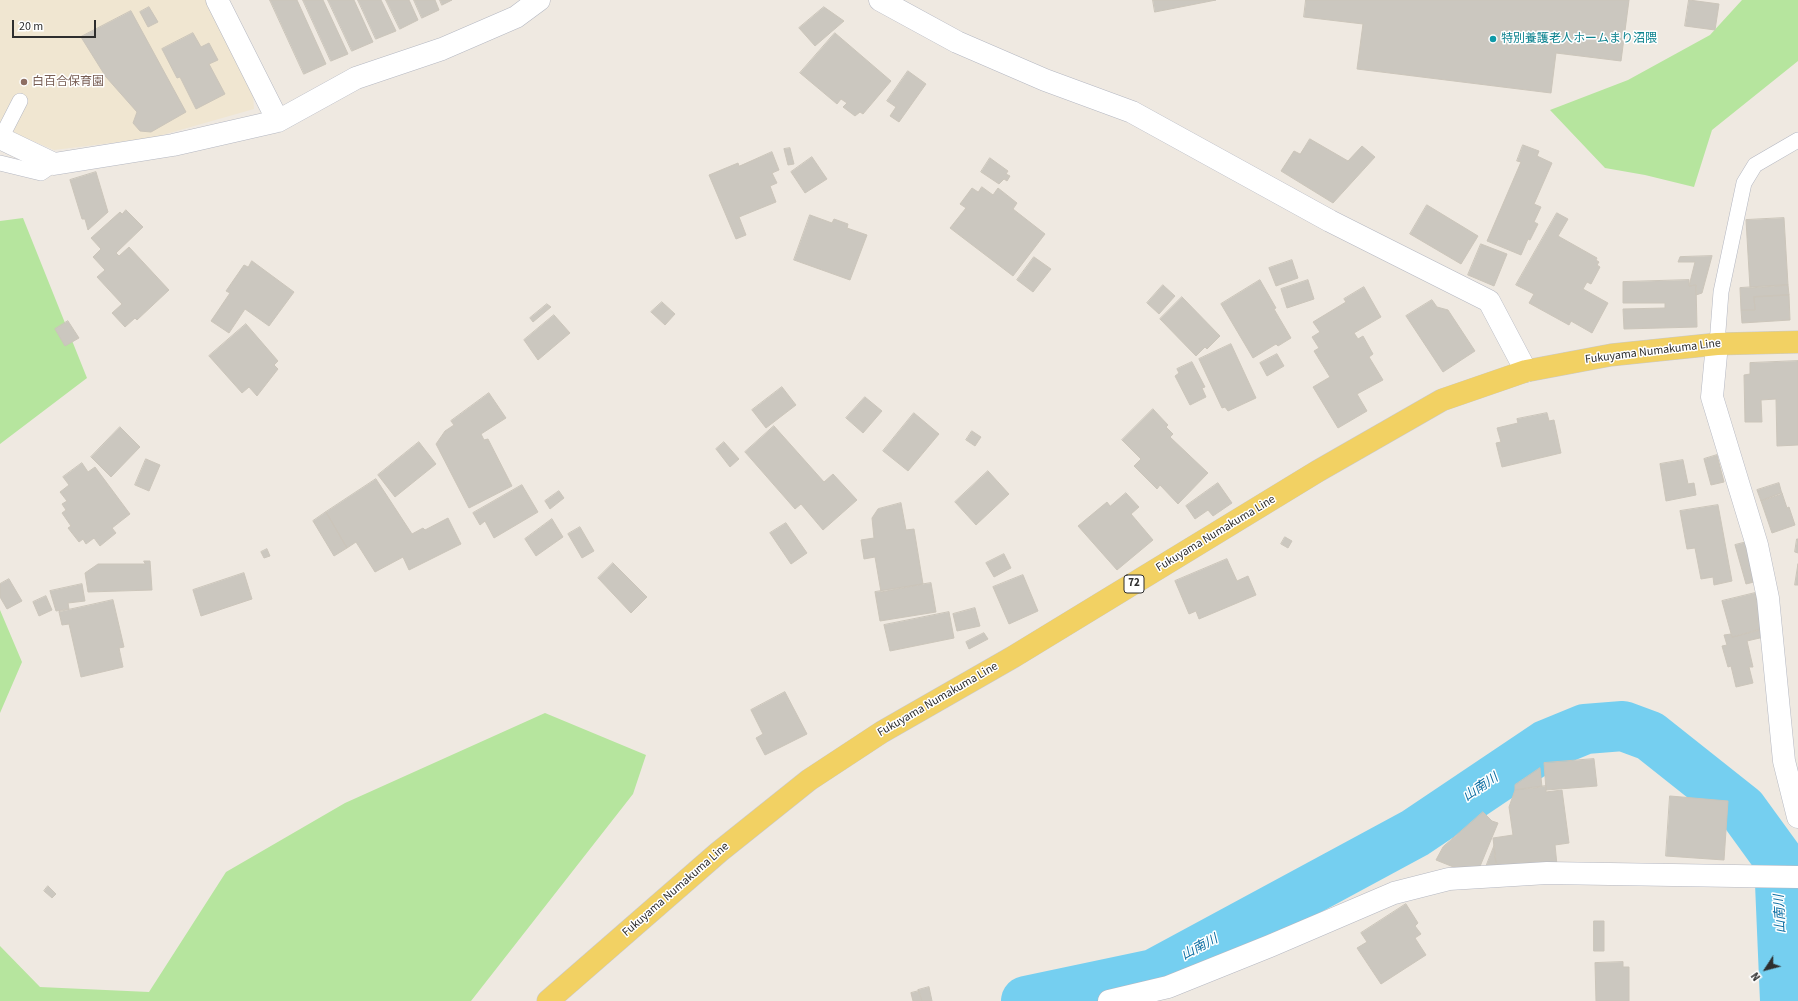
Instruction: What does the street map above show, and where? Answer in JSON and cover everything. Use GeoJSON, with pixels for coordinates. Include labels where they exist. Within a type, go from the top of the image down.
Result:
{"type":"FeatureCollection","features":[{"type":"Feature","properties":{"kind":"main road","name":"Fukuyama Numakuma Line"},"geometry":{"type":"LineString","coordinates":[[548,1001],[719,852],[809,780],[882,732],[1014,657],[1318,471],[1442,400],[1526,371],[1611,354],[1717,344],[1798,342]]}},
{"type":"Feature","properties":{"kind":"street"},"geometry":{"type":"LineString","coordinates":[[217,0],[278,121]]}},
{"type":"Feature","properties":{"kind":"street"},"geometry":{"type":"LineString","coordinates":[[1,138],[54,164],[173,145],[278,121],[356,78],[442,49],[516,17],[539,0]]}},
{"type":"Feature","properties":{"kind":"street"},"geometry":{"type":"LineString","coordinates":[[880,0],[957,42],[1045,80],[1132,112],[1330,221],[1489,301],[1526,371]]}},
{"type":"Feature","properties":{"kind":"street"},"geometry":{"type":"LineString","coordinates":[[1717,344],[1712,397],[1757,545],[1768,598],[1784,761],[1798,817]]}},
{"type":"Feature","properties":{"kind":"street"},"geometry":{"type":"LineString","coordinates":[[1109,1001],[1168,987],[1270,946],[1394,893],[1449,880],[1547,873],[1798,877]]}},
{"type":"Feature","properties":{"kind":"lane"},"geometry":{"type":"LineString","coordinates":[[1,138],[20,101]]}},
{"type":"Feature","properties":{"kind":"lane"},"geometry":{"type":"LineString","coordinates":[[1717,344],[1721,292],[1744,183],[1755,165],[1798,140]]}},
{"type":"Feature","properties":{"kind":"lane"},"geometry":{"type":"LineString","coordinates":[[0,163],[41,173],[54,164]]}},
{"type":"Feature","properties":{"kind":"shaded area"},"geometry":{"type":"Polygon","coordinates":[[[0,0],[206,0],[253,94],[254,109],[152,138],[54,150],[0,127],[0,0]]]}},
{"type":"Feature","properties":{"kind":"green space"},"geometry":{"type":"Polygon","coordinates":[[[1742,0],[1798,0],[1798,61],[1712,130],[1694,187],[1645,175],[1605,168],[1550,110],[1628,80],[1710,35],[1742,0]]]}},
{"type":"Feature","properties":{"kind":"green space"},"geometry":{"type":"Polygon","coordinates":[[[23,218],[87,378],[0,444],[0,221],[23,218]]]}},
{"type":"Feature","properties":{"kind":"green space"},"geometry":{"type":"Polygon","coordinates":[[[0,610],[22,662],[0,713],[0,610]]]}},
{"type":"Feature","properties":{"kind":"green space"},"geometry":{"type":"Polygon","coordinates":[[[545,713],[646,755],[633,794],[471,1001],[0,1001],[0,946],[40,987],[149,992],[226,872],[345,803],[545,713]]]}},
{"type":"Feature","properties":{"kind":"building"},"geometry":{"type":"Polygon","coordinates":[[[270,0],[297,0],[326,64],[304,74],[270,0]]]}},
{"type":"Feature","properties":{"kind":"building"},"geometry":{"type":"Polygon","coordinates":[[[303,0],[323,0],[348,54],[331,61],[303,0]]]}},
{"type":"Feature","properties":{"kind":"building"},"geometry":{"type":"Polygon","coordinates":[[[328,0],[354,0],[373,42],[352,51],[328,0]]]}},
{"type":"Feature","properties":{"kind":"building"},"geometry":{"type":"Polygon","coordinates":[[[358,0],[381,0],[396,31],[376,39],[358,0]]]}},
{"type":"Feature","properties":{"kind":"building"},"geometry":{"type":"Polygon","coordinates":[[[386,0],[409,0],[418,20],[400,29],[386,0]]]}},
{"type":"Feature","properties":{"kind":"building"},"geometry":{"type":"Polygon","coordinates":[[[414,0],[435,0],[439,10],[422,18],[414,0]]]}},
{"type":"Feature","properties":{"kind":"building"},"geometry":{"type":"Polygon","coordinates":[[[440,0],[452,0],[442,5],[440,0]]]}},
{"type":"Feature","properties":{"kind":"building"},"geometry":{"type":"Polygon","coordinates":[[[1153,0],[1216,0],[1155,12],[1153,0]]]}},
{"type":"Feature","properties":{"kind":"building","name":"特別養護老人ホームまり沼隈"},"geometry":{"type":"Polygon","coordinates":[[[1306,0],[1629,0],[1621,61],[1556,53],[1551,93],[1357,69],[1363,24],[1304,17],[1306,0]]]}},
{"type":"Feature","properties":{"kind":"building"},"geometry":{"type":"Polygon","coordinates":[[[1689,0],[1719,4],[1715,30],[1685,26],[1689,0]]]}},
{"type":"Feature","properties":{"kind":"building"},"geometry":{"type":"Polygon","coordinates":[[[149,7],[158,22],[148,27],[140,12],[149,7]]]}},
{"type":"Feature","properties":{"kind":"building"},"geometry":{"type":"Polygon","coordinates":[[[824,7],[844,21],[815,46],[799,28],[824,7]]]}},
{"type":"Feature","properties":{"kind":"building"},"geometry":{"type":"Polygon","coordinates":[[[131,11],[186,112],[151,132],[140,131],[133,123],[137,112],[106,77],[81,37],[131,11]]]}},
{"type":"Feature","properties":{"kind":"building"},"geometry":{"type":"Polygon","coordinates":[[[193,33],[201,47],[209,43],[218,60],[209,64],[225,94],[196,109],[180,77],[177,78],[162,49],[193,33]]]}},
{"type":"Feature","properties":{"kind":"building"},"geometry":{"type":"Polygon","coordinates":[[[835,33],[891,81],[863,114],[860,112],[855,116],[843,107],[847,103],[841,99],[837,104],[800,73],[835,33]]]}},
{"type":"Feature","properties":{"kind":"building"},"geometry":{"type":"Polygon","coordinates":[[[908,71],[926,84],[899,122],[890,116],[896,107],[887,101],[908,71]]]}},
{"type":"Feature","properties":{"kind":"building"},"geometry":{"type":"Polygon","coordinates":[[[1310,139],[1348,161],[1362,146],[1375,157],[1333,203],[1281,171],[1294,151],[1300,154],[1310,139]]]}},
{"type":"Feature","properties":{"kind":"building"},"geometry":{"type":"Polygon","coordinates":[[[1523,145],[1539,151],[1537,156],[1552,163],[1534,204],[1541,207],[1534,222],[1538,224],[1530,240],[1528,239],[1521,255],[1487,241],[1521,162],[1517,161],[1523,145]]]}},
{"type":"Feature","properties":{"kind":"building"},"geometry":{"type":"Polygon","coordinates":[[[790,148],[794,164],[788,165],[784,149],[790,148]]]}},
{"type":"Feature","properties":{"kind":"building"},"geometry":{"type":"Polygon","coordinates":[[[772,152],[779,170],[772,173],[777,183],[770,186],[776,202],[739,217],[746,235],[736,239],[709,175],[738,163],[739,166],[772,152]]]}},
{"type":"Feature","properties":{"kind":"building"},"geometry":{"type":"Polygon","coordinates":[[[812,157],[827,179],[805,193],[791,172],[812,157]]]}},
{"type":"Feature","properties":{"kind":"building"},"geometry":{"type":"Polygon","coordinates":[[[990,158],[1008,171],[1006,174],[1010,176],[1007,181],[1004,179],[999,184],[981,172],[990,158]]]}},
{"type":"Feature","properties":{"kind":"building"},"geometry":{"type":"Polygon","coordinates":[[[96,172],[108,212],[88,230],[85,219],[82,219],[70,180],[96,172]]]}},
{"type":"Feature","properties":{"kind":"building"},"geometry":{"type":"Polygon","coordinates":[[[982,187],[993,195],[998,188],[1017,203],[1013,209],[1045,234],[1013,276],[950,228],[966,208],[960,204],[972,188],[978,192],[982,187]]]}},
{"type":"Feature","properties":{"kind":"building"},"geometry":{"type":"Polygon","coordinates":[[[1427,205],[1478,236],[1461,264],[1410,234],[1427,205]]]}},
{"type":"Feature","properties":{"kind":"building"},"geometry":{"type":"Polygon","coordinates":[[[126,210],[143,227],[116,253],[119,256],[129,247],[169,290],[137,320],[135,318],[125,327],[112,313],[122,304],[97,277],[105,270],[93,257],[101,249],[91,238],[120,212],[122,214],[126,210]]]}},
{"type":"Feature","properties":{"kind":"building"},"geometry":{"type":"Polygon","coordinates":[[[1557,213],[1568,219],[1558,236],[1597,258],[1596,260],[1599,262],[1597,265],[1600,267],[1591,284],[1587,282],[1583,289],[1608,303],[1592,333],[1571,321],[1569,325],[1529,303],[1534,294],[1516,285],[1557,213]]]}},
{"type":"Feature","properties":{"kind":"building"},"geometry":{"type":"Polygon","coordinates":[[[810,215],[832,223],[834,219],[848,224],[847,228],[867,235],[850,280],[794,260],[810,215]]]}},
{"type":"Feature","properties":{"kind":"building"},"geometry":{"type":"Polygon","coordinates":[[[1784,218],[1788,285],[1750,288],[1746,220],[1784,218]]]}},
{"type":"Feature","properties":{"kind":"building"},"geometry":{"type":"Polygon","coordinates":[[[1481,244],[1507,254],[1494,286],[1468,275],[1481,244]]]}},
{"type":"Feature","properties":{"kind":"building"},"geometry":{"type":"Polygon","coordinates":[[[1712,256],[1702,293],[1696,295],[1696,285],[1689,286],[1695,262],[1678,262],[1680,257],[1712,256]]]}},
{"type":"Feature","properties":{"kind":"building"},"geometry":{"type":"Polygon","coordinates":[[[1034,257],[1051,269],[1033,292],[1017,280],[1034,257]]]}},
{"type":"Feature","properties":{"kind":"building"},"geometry":{"type":"Polygon","coordinates":[[[1292,260],[1298,278],[1276,286],[1269,268],[1292,260]]]}},
{"type":"Feature","properties":{"kind":"building"},"geometry":{"type":"Polygon","coordinates":[[[252,261],[294,292],[269,326],[245,309],[229,333],[211,321],[230,293],[226,291],[244,265],[248,267],[252,261]]]}},
{"type":"Feature","properties":{"kind":"building"},"geometry":{"type":"Polygon","coordinates":[[[1260,280],[1276,308],[1274,309],[1291,338],[1278,346],[1276,344],[1253,358],[1221,304],[1260,280]]]}},
{"type":"Feature","properties":{"kind":"building"},"geometry":{"type":"Polygon","coordinates":[[[1308,280],[1314,299],[1287,308],[1281,289],[1308,280]]]}},
{"type":"Feature","properties":{"kind":"building"},"geometry":{"type":"Polygon","coordinates":[[[1689,280],[1689,286],[1696,285],[1697,327],[1624,329],[1623,309],[1665,308],[1665,303],[1623,303],[1623,282],[1689,280]]]}},
{"type":"Feature","properties":{"kind":"building"},"geometry":{"type":"Polygon","coordinates":[[[1163,285],[1175,296],[1159,314],[1147,303],[1163,285]]]}},
{"type":"Feature","properties":{"kind":"building"},"geometry":{"type":"Polygon","coordinates":[[[1788,285],[1789,295],[1754,297],[1755,310],[1741,310],[1740,288],[1788,285]]]}},
{"type":"Feature","properties":{"kind":"building"},"geometry":{"type":"Polygon","coordinates":[[[1364,287],[1381,317],[1354,333],[1358,339],[1363,336],[1373,354],[1369,357],[1383,380],[1357,394],[1367,411],[1338,428],[1313,387],[1330,377],[1314,351],[1319,348],[1312,337],[1320,332],[1313,322],[1346,302],[1344,299],[1364,287]]]}},
{"type":"Feature","properties":{"kind":"building"},"geometry":{"type":"Polygon","coordinates":[[[1789,295],[1790,320],[1742,323],[1741,310],[1755,310],[1754,297],[1789,295]]]}},
{"type":"Feature","properties":{"kind":"building"},"geometry":{"type":"Polygon","coordinates":[[[1182,297],[1220,336],[1207,349],[1205,347],[1196,356],[1160,319],[1182,297]]]}},
{"type":"Feature","properties":{"kind":"building"},"geometry":{"type":"Polygon","coordinates":[[[1432,300],[1437,307],[1448,310],[1475,351],[1443,372],[1406,316],[1432,300]]]}},
{"type":"Feature","properties":{"kind":"building"},"geometry":{"type":"Polygon","coordinates":[[[662,302],[675,314],[665,325],[651,312],[662,302]]]}},
{"type":"Feature","properties":{"kind":"building"},"geometry":{"type":"Polygon","coordinates":[[[547,304],[551,307],[533,322],[530,318],[547,304]]]}},
{"type":"Feature","properties":{"kind":"building"},"geometry":{"type":"Polygon","coordinates":[[[554,315],[570,333],[538,360],[524,340],[554,315]]]}},
{"type":"Feature","properties":{"kind":"building"},"geometry":{"type":"Polygon","coordinates":[[[68,321],[79,338],[65,346],[55,329],[68,321]]]}},
{"type":"Feature","properties":{"kind":"building"},"geometry":{"type":"Polygon","coordinates":[[[246,324],[278,361],[274,365],[278,369],[257,396],[249,387],[242,393],[209,356],[246,324]]]}},
{"type":"Feature","properties":{"kind":"building"},"geometry":{"type":"Polygon","coordinates":[[[1231,344],[1256,398],[1228,411],[1225,407],[1222,408],[1199,359],[1231,344]]]}},
{"type":"Feature","properties":{"kind":"building"},"geometry":{"type":"Polygon","coordinates":[[[1277,354],[1284,366],[1267,376],[1260,363],[1277,354]]]}},
{"type":"Feature","properties":{"kind":"building"},"geometry":{"type":"Polygon","coordinates":[[[1798,361],[1798,445],[1777,446],[1776,399],[1761,400],[1762,422],[1745,422],[1744,375],[1750,374],[1750,363],[1798,361]]]}},
{"type":"Feature","properties":{"kind":"building"},"geometry":{"type":"Polygon","coordinates":[[[1192,362],[1205,387],[1202,388],[1206,397],[1190,405],[1175,376],[1179,373],[1177,369],[1192,362]]]}},
{"type":"Feature","properties":{"kind":"building"},"geometry":{"type":"Polygon","coordinates":[[[782,387],[796,405],[766,428],[752,410],[782,387]]]}},
{"type":"Feature","properties":{"kind":"building"},"geometry":{"type":"Polygon","coordinates":[[[489,393],[506,418],[481,434],[484,440],[488,439],[512,486],[469,508],[436,444],[445,431],[454,425],[451,421],[489,393]]]}},
{"type":"Feature","properties":{"kind":"building"},"geometry":{"type":"Polygon","coordinates":[[[865,397],[882,411],[863,433],[846,418],[865,397]]]}},
{"type":"Feature","properties":{"kind":"building"},"geometry":{"type":"Polygon","coordinates":[[[1153,409],[1168,425],[1166,427],[1173,434],[1170,437],[1208,473],[1178,504],[1160,485],[1157,489],[1134,466],[1141,459],[1122,440],[1153,409]]]}},
{"type":"Feature","properties":{"kind":"building"},"geometry":{"type":"Polygon","coordinates":[[[914,413],[939,434],[908,471],[883,451],[914,413]]]}},
{"type":"Feature","properties":{"kind":"building"},"geometry":{"type":"Polygon","coordinates":[[[1547,413],[1549,421],[1554,420],[1561,453],[1502,467],[1496,443],[1501,442],[1497,428],[1518,423],[1517,419],[1547,413]]]}},
{"type":"Feature","properties":{"kind":"building"},"geometry":{"type":"Polygon","coordinates":[[[774,426],[824,482],[833,474],[857,500],[823,530],[801,504],[795,509],[745,452],[774,426]]]}},
{"type":"Feature","properties":{"kind":"building"},"geometry":{"type":"Polygon","coordinates":[[[120,427],[140,447],[111,477],[91,457],[120,427]]]}},
{"type":"Feature","properties":{"kind":"building"},"geometry":{"type":"Polygon","coordinates":[[[972,431],[981,437],[975,446],[966,440],[972,431]]]}},
{"type":"Feature","properties":{"kind":"building"},"geometry":{"type":"Polygon","coordinates":[[[419,442],[436,464],[395,497],[378,475],[419,442]]]}},
{"type":"Feature","properties":{"kind":"building"},"geometry":{"type":"Polygon","coordinates":[[[724,442],[739,459],[730,467],[716,449],[724,442]]]}},
{"type":"Feature","properties":{"kind":"building"},"geometry":{"type":"Polygon","coordinates":[[[1717,455],[1724,482],[1711,485],[1704,459],[1717,455]]]}},
{"type":"Feature","properties":{"kind":"building"},"geometry":{"type":"Polygon","coordinates":[[[146,459],[160,465],[149,491],[135,485],[146,459]]]}},
{"type":"Feature","properties":{"kind":"building"},"geometry":{"type":"Polygon","coordinates":[[[1683,460],[1688,484],[1694,483],[1696,495],[1666,501],[1660,464],[1683,460]]]}},
{"type":"Feature","properties":{"kind":"building"},"geometry":{"type":"Polygon","coordinates":[[[82,463],[88,472],[95,467],[130,514],[112,528],[116,533],[100,546],[94,538],[86,544],[83,539],[79,542],[68,528],[71,526],[62,513],[66,510],[62,504],[67,501],[60,492],[69,485],[63,477],[82,463]]]}},
{"type":"Feature","properties":{"kind":"building"},"geometry":{"type":"Polygon","coordinates":[[[988,471],[1009,494],[976,525],[955,502],[988,471]]]}},
{"type":"Feature","properties":{"kind":"building"},"geometry":{"type":"Polygon","coordinates":[[[376,479],[412,534],[423,528],[425,530],[448,518],[461,544],[409,570],[403,557],[375,572],[356,542],[347,548],[326,512],[376,479]]]}},
{"type":"Feature","properties":{"kind":"building"},"geometry":{"type":"Polygon","coordinates":[[[1218,483],[1232,503],[1213,516],[1208,510],[1195,519],[1186,506],[1218,483]]]}},
{"type":"Feature","properties":{"kind":"building"},"geometry":{"type":"Polygon","coordinates":[[[1779,483],[1782,494],[1761,501],[1757,490],[1779,483]]]}},
{"type":"Feature","properties":{"kind":"building"},"geometry":{"type":"Polygon","coordinates":[[[522,485],[538,512],[494,538],[485,521],[480,525],[473,513],[522,485]]]}},
{"type":"Feature","properties":{"kind":"building"},"geometry":{"type":"Polygon","coordinates":[[[559,491],[564,498],[550,509],[545,501],[559,491]]]}},
{"type":"Feature","properties":{"kind":"building"},"geometry":{"type":"Polygon","coordinates":[[[1126,493],[1139,507],[1131,514],[1153,540],[1117,570],[1078,526],[1107,502],[1110,506],[1126,493]]]}},
{"type":"Feature","properties":{"kind":"building"},"geometry":{"type":"Polygon","coordinates":[[[1782,493],[1787,508],[1789,507],[1795,525],[1772,533],[1761,501],[1782,493]]]}},
{"type":"Feature","properties":{"kind":"building"},"geometry":{"type":"Polygon","coordinates":[[[901,503],[906,530],[914,529],[923,584],[881,592],[875,557],[864,559],[861,540],[874,538],[872,518],[878,509],[901,503]]]}},
{"type":"Feature","properties":{"kind":"building"},"geometry":{"type":"Polygon","coordinates":[[[1718,505],[1732,581],[1714,585],[1713,577],[1701,579],[1695,548],[1687,549],[1680,511],[1718,505]]]}},
{"type":"Feature","properties":{"kind":"building"},"geometry":{"type":"Polygon","coordinates":[[[326,512],[347,548],[334,556],[313,521],[326,512]]]}},
{"type":"Feature","properties":{"kind":"building"},"geometry":{"type":"Polygon","coordinates":[[[552,519],[563,537],[536,556],[525,539],[552,519]]]}},
{"type":"Feature","properties":{"kind":"building"},"geometry":{"type":"Polygon","coordinates":[[[786,523],[807,553],[791,564],[770,533],[786,523]]]}},
{"type":"Feature","properties":{"kind":"building"},"geometry":{"type":"Polygon","coordinates":[[[580,527],[594,551],[582,558],[568,534],[580,527]]]}},
{"type":"Feature","properties":{"kind":"building"},"geometry":{"type":"Polygon","coordinates":[[[1285,537],[1292,541],[1288,548],[1281,544],[1285,537]]]}},
{"type":"Feature","properties":{"kind":"building"},"geometry":{"type":"Polygon","coordinates":[[[1798,539],[1798,553],[1795,552],[1798,539]]]}},
{"type":"Feature","properties":{"kind":"building"},"geometry":{"type":"Polygon","coordinates":[[[1747,542],[1758,581],[1746,584],[1735,545],[1747,542]]]}},
{"type":"Feature","properties":{"kind":"building"},"geometry":{"type":"Polygon","coordinates":[[[267,549],[270,556],[264,558],[261,552],[267,549]]]}},
{"type":"Feature","properties":{"kind":"building"},"geometry":{"type":"Polygon","coordinates":[[[1004,554],[1011,568],[994,577],[986,563],[1004,554]]]}},
{"type":"Feature","properties":{"kind":"building"},"geometry":{"type":"Polygon","coordinates":[[[1227,559],[1237,581],[1248,576],[1256,595],[1199,619],[1196,611],[1189,614],[1175,581],[1227,559]]]}},
{"type":"Feature","properties":{"kind":"building"},"geometry":{"type":"Polygon","coordinates":[[[144,561],[150,561],[152,590],[88,592],[85,573],[98,564],[145,564],[144,561]]]}},
{"type":"Feature","properties":{"kind":"building"},"geometry":{"type":"Polygon","coordinates":[[[613,563],[647,597],[631,613],[598,578],[613,563]]]}},
{"type":"Feature","properties":{"kind":"building"},"geometry":{"type":"Polygon","coordinates":[[[1798,564],[1798,585],[1795,585],[1798,564]]]}},
{"type":"Feature","properties":{"kind":"building"},"geometry":{"type":"Polygon","coordinates":[[[244,573],[252,599],[201,616],[193,590],[244,573]]]}},
{"type":"Feature","properties":{"kind":"building"},"geometry":{"type":"Polygon","coordinates":[[[1023,575],[1038,611],[1009,624],[993,587],[1023,575]]]}},
{"type":"Feature","properties":{"kind":"building"},"geometry":{"type":"Polygon","coordinates":[[[9,579],[22,601],[7,609],[0,597],[0,584],[9,579]]]}},
{"type":"Feature","properties":{"kind":"building"},"geometry":{"type":"Polygon","coordinates":[[[931,583],[936,612],[880,621],[875,592],[931,583]]]}},
{"type":"Feature","properties":{"kind":"building"},"geometry":{"type":"Polygon","coordinates":[[[82,584],[85,601],[68,603],[69,609],[56,611],[50,591],[82,584]]]}},
{"type":"Feature","properties":{"kind":"building"},"geometry":{"type":"Polygon","coordinates":[[[1755,593],[1764,629],[1732,637],[1722,601],[1755,593]]]}},
{"type":"Feature","properties":{"kind":"building"},"geometry":{"type":"Polygon","coordinates":[[[46,596],[52,610],[39,616],[33,602],[46,596]]]}},
{"type":"Feature","properties":{"kind":"building"},"geometry":{"type":"Polygon","coordinates":[[[113,600],[124,647],[119,648],[123,667],[81,677],[69,624],[62,625],[59,612],[113,600]]]}},
{"type":"Feature","properties":{"kind":"building"},"geometry":{"type":"Polygon","coordinates":[[[975,608],[980,626],[957,631],[953,614],[975,608]]]}},
{"type":"Feature","properties":{"kind":"building"},"geometry":{"type":"Polygon","coordinates":[[[949,612],[954,638],[890,651],[884,625],[949,612]]]}},
{"type":"Feature","properties":{"kind":"building"},"geometry":{"type":"Polygon","coordinates":[[[1762,629],[1764,637],[1747,641],[1753,667],[1749,667],[1753,683],[1736,687],[1731,666],[1728,667],[1722,646],[1727,645],[1724,635],[1731,634],[1732,637],[1762,629]]]}},
{"type":"Feature","properties":{"kind":"building"},"geometry":{"type":"Polygon","coordinates":[[[984,633],[988,639],[969,649],[966,642],[984,633]]]}},
{"type":"Feature","properties":{"kind":"building"},"geometry":{"type":"Polygon","coordinates":[[[785,692],[807,734],[765,755],[756,738],[763,734],[751,710],[785,692]]]}},
{"type":"Feature","properties":{"kind":"building"},"geometry":{"type":"Polygon","coordinates":[[[1594,759],[1597,786],[1546,790],[1544,763],[1594,759]]]}},
{"type":"Feature","properties":{"kind":"building"},"geometry":{"type":"Polygon","coordinates":[[[1540,768],[1542,787],[1515,790],[1515,785],[1540,768]]]}},
{"type":"Feature","properties":{"kind":"building"},"geometry":{"type":"Polygon","coordinates":[[[1546,786],[1546,792],[1562,790],[1569,843],[1555,845],[1558,875],[1498,883],[1493,838],[1513,835],[1509,807],[1515,790],[1546,786]]]}},
{"type":"Feature","properties":{"kind":"building"},"geometry":{"type":"Polygon","coordinates":[[[1670,796],[1728,801],[1724,860],[1666,856],[1670,796]]]}},
{"type":"Feature","properties":{"kind":"building"},"geometry":{"type":"Polygon","coordinates":[[[1483,812],[1492,821],[1498,823],[1476,876],[1436,860],[1443,847],[1483,812]]]}},
{"type":"Feature","properties":{"kind":"building"},"geometry":{"type":"Polygon","coordinates":[[[1494,846],[1498,879],[1480,882],[1494,846]]]}},
{"type":"Feature","properties":{"kind":"building"},"geometry":{"type":"Polygon","coordinates":[[[48,886],[56,894],[52,898],[44,891],[48,886]]]}},
{"type":"Feature","properties":{"kind":"building"},"geometry":{"type":"Polygon","coordinates":[[[1406,904],[1418,923],[1415,926],[1421,934],[1415,938],[1426,955],[1381,984],[1357,948],[1367,942],[1361,933],[1406,904]]]}},
{"type":"Feature","properties":{"kind":"building"},"geometry":{"type":"Polygon","coordinates":[[[1594,921],[1604,921],[1604,951],[1594,951],[1594,921]]]}},
{"type":"Feature","properties":{"kind":"building"},"geometry":{"type":"Polygon","coordinates":[[[1623,962],[1623,967],[1629,967],[1629,1001],[1596,1001],[1595,963],[1623,962]]]}},
{"type":"Feature","properties":{"kind":"building"},"geometry":{"type":"Polygon","coordinates":[[[929,987],[932,1001],[922,1001],[918,990],[929,987]]]}},
{"type":"Feature","properties":{"kind":"building"},"geometry":{"type":"Polygon","coordinates":[[[919,991],[922,1001],[913,1001],[911,993],[919,991]]]}},
{"type":"Feature","properties":{"kind":"waterway","name":"山南川"},"geometry":{"type":"LineString","coordinates":[[1026,1001],[1154,974],[1415,833],[1546,745],[1585,729],[1623,726],[1650,736],[1742,809],[1779,860],[1785,1001]]}},
{"type":"Feature","properties":{"kind":"place","name":"特別養護老人ホームまり沼隈"},"geometry":{"type":"Point","coordinates":[1493,39]}},
{"type":"Feature","properties":{"kind":"place","name":"白百合保育園"},"geometry":{"type":"Point","coordinates":[24,82]}}]}
